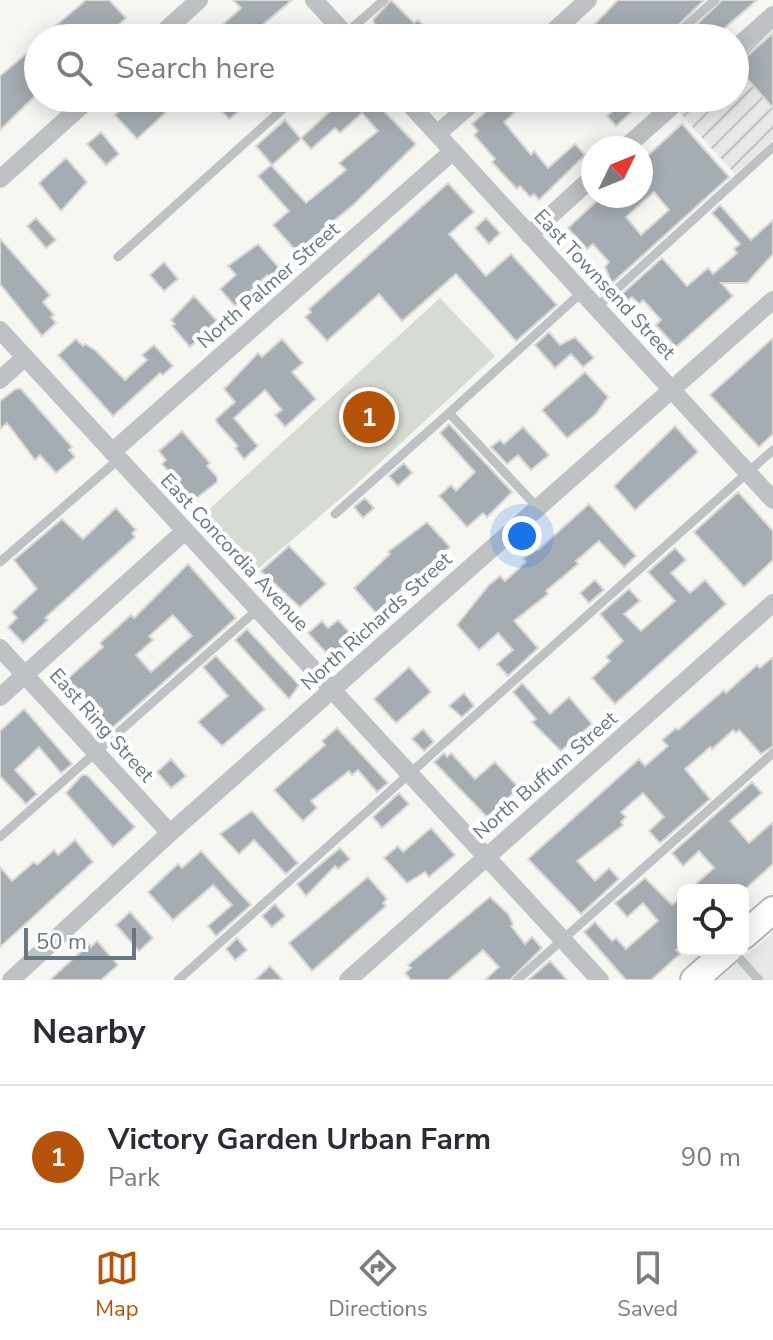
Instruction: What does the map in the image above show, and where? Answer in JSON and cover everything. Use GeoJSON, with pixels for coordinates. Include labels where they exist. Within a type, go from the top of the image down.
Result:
{"type":"FeatureCollection","features":[{"type":"Feature","properties":{"kind":"main road"},"geometry":{"type":"LineString","coordinates":[[749,931],[773,910]]}},
{"type":"Feature","properties":{"kind":"main road"},"geometry":{"type":"LineString","coordinates":[[694,980],[723,956]]}},
{"type":"Feature","properties":{"kind":"street"},"geometry":{"type":"LineString","coordinates":[[172,24],[199,0]]}},
{"type":"Feature","properties":{"kind":"street"},"geometry":{"type":"LineString","coordinates":[[314,0],[336,24]]}},
{"type":"Feature","properties":{"kind":"street"},"geometry":{"type":"LineString","coordinates":[[561,24],[588,0]]}},
{"type":"Feature","properties":{"kind":"street"},"geometry":{"type":"LineString","coordinates":[[749,36],[773,15]]}},
{"type":"Feature","properties":{"kind":"street"},"geometry":{"type":"LineString","coordinates":[[0,179],[74,112]]}},
{"type":"Feature","properties":{"kind":"street","name":"East Townsend Street"},"geometry":{"type":"LineString","coordinates":[[417,112],[773,500]]}},
{"type":"Feature","properties":{"kind":"street"},"geometry":{"type":"LineString","coordinates":[[437,134],[462,112]]}},
{"type":"Feature","properties":{"kind":"street"},"geometry":{"type":"LineString","coordinates":[[638,136],[665,112]]}},
{"type":"Feature","properties":{"kind":"street","name":"North Palmer Street"},"geometry":{"type":"LineString","coordinates":[[116,456],[453,151]]}},
{"type":"Feature","properties":{"kind":"street"},"geometry":{"type":"LineString","coordinates":[[529,235],[581,188]]}},
{"type":"Feature","properties":{"kind":"street","name":"North Richards Street"},"geometry":{"type":"LineString","coordinates":[[11,980],[170,833],[773,300]]}},
{"type":"Feature","properties":{"kind":"street","name":"East Concordia Avenue"},"geometry":{"type":"LineString","coordinates":[[0,330],[600,980]]}},
{"type":"Feature","properties":{"kind":"street"},"geometry":{"type":"LineString","coordinates":[[0,380],[25,357]]}},
{"type":"Feature","properties":{"kind":"street"},"geometry":{"type":"LineString","coordinates":[[0,697],[185,531]]}},
{"type":"Feature","properties":{"kind":"street","name":"North Buffum Street"},"geometry":{"type":"LineString","coordinates":[[348,980],[773,603]]}},
{"type":"Feature","properties":{"kind":"street","name":"East Ring Street"},"geometry":{"type":"LineString","coordinates":[[0,648],[170,833]]}},
{"type":"Feature","properties":{"kind":"lane"},"geometry":{"type":"LineString","coordinates":[[359,24],[384,0]]}},
{"type":"Feature","properties":{"kind":"lane"},"geometry":{"type":"LineString","coordinates":[[688,24],[715,0]]}},
{"type":"Feature","properties":{"kind":"lane"},"geometry":{"type":"LineString","coordinates":[[118,257],[279,112]]}},
{"type":"Feature","properties":{"kind":"lane"},"geometry":{"type":"LineString","coordinates":[[596,308],[773,147]]}},
{"type":"Feature","properties":{"kind":"lane"},"geometry":{"type":"LineString","coordinates":[[335,514],[582,292]]}},
{"type":"Feature","properties":{"kind":"lane"},"geometry":{"type":"LineString","coordinates":[[449,413],[537,507]]}},
{"type":"Feature","properties":{"kind":"lane"},"geometry":{"type":"LineString","coordinates":[[178,980],[773,450]]}},
{"type":"Feature","properties":{"kind":"lane"},"geometry":{"type":"LineString","coordinates":[[0,562],[116,456]]}},
{"type":"Feature","properties":{"kind":"lane"},"geometry":{"type":"LineString","coordinates":[[0,837],[258,609]]}},
{"type":"Feature","properties":{"kind":"lane"},"geometry":{"type":"LineString","coordinates":[[517,980],[773,753]]}},
{"type":"Feature","properties":{"kind":"lane"},"geometry":{"type":"LineString","coordinates":[[736,956],[759,980]]}},
{"type":"Feature","properties":{"kind":"shaded area"},"geometry":{"type":"Polygon","coordinates":[[[773,26],[773,140],[735,174],[679,112],[749,112],[749,47],[773,26]]]}},
{"type":"Feature","properties":{"kind":"shaded area"},"geometry":{"type":"Polygon","coordinates":[[[440,298],[495,356],[347,493],[253,573],[202,516],[440,298]]]}},
{"type":"Feature","properties":{"kind":"shaded area"},"geometry":{"type":"Polygon","coordinates":[[[773,932],[773,980],[718,980],[749,956],[773,932]]]}},
{"type":"Feature","properties":{"kind":"building"},"geometry":{"type":"Polygon","coordinates":[[[86,0],[109,0],[126,18],[119,24],[58,24],[86,0]]]}},
{"type":"Feature","properties":{"kind":"building"},"geometry":{"type":"Polygon","coordinates":[[[233,0],[292,0],[264,24],[223,24],[241,8],[233,0]]]}},
{"type":"Feature","properties":{"kind":"building"},"geometry":{"type":"Polygon","coordinates":[[[391,0],[414,23],[418,20],[422,24],[374,24],[373,20],[391,0]]]}},
{"type":"Feature","properties":{"kind":"building"},"geometry":{"type":"Polygon","coordinates":[[[618,0],[704,0],[679,24],[595,24],[618,0]]]}},
{"type":"Feature","properties":{"kind":"building"},"geometry":{"type":"Polygon","coordinates":[[[722,0],[757,0],[729,24],[697,24],[722,0]]]}},
{"type":"Feature","properties":{"kind":"building"},"geometry":{"type":"Polygon","coordinates":[[[773,33],[773,108],[749,81],[749,54],[773,33]]]}},
{"type":"Feature","properties":{"kind":"building"},"geometry":{"type":"Polygon","coordinates":[[[24,56],[24,107],[0,130],[0,76],[24,56]]]}},
{"type":"Feature","properties":{"kind":"building"},"geometry":{"type":"Polygon","coordinates":[[[118,112],[165,113],[137,139],[115,115],[118,112]]]}},
{"type":"Feature","properties":{"kind":"building"},"geometry":{"type":"Polygon","coordinates":[[[223,112],[238,112],[229,119],[223,112]]]}},
{"type":"Feature","properties":{"kind":"building"},"geometry":{"type":"Polygon","coordinates":[[[329,112],[385,112],[416,144],[353,205],[297,252],[273,225],[289,211],[258,176],[271,165],[306,203],[346,170],[339,163],[378,131],[362,113],[340,133],[335,128],[311,149],[301,138],[329,112]]]}},
{"type":"Feature","properties":{"kind":"building"},"geometry":{"type":"Polygon","coordinates":[[[485,112],[515,112],[504,122],[531,155],[534,151],[548,168],[575,144],[581,151],[581,159],[539,200],[534,194],[530,197],[520,186],[517,189],[492,162],[495,159],[474,135],[478,131],[472,124],[485,112]]]}},
{"type":"Feature","properties":{"kind":"building"},"geometry":{"type":"Polygon","coordinates":[[[612,112],[632,112],[616,126],[607,116],[612,112]]]}},
{"type":"Feature","properties":{"kind":"building"},"geometry":{"type":"Polygon","coordinates":[[[285,120],[301,139],[272,165],[256,146],[285,120]]]}},
{"type":"Feature","properties":{"kind":"building"},"geometry":{"type":"Polygon","coordinates":[[[682,124],[729,177],[612,283],[605,267],[609,262],[593,244],[587,249],[568,228],[589,208],[636,208],[626,217],[641,235],[669,210],[653,193],[653,151],[682,124]]]}},
{"type":"Feature","properties":{"kind":"building"},"geometry":{"type":"Polygon","coordinates":[[[101,132],[119,154],[106,165],[87,144],[101,132]]]}},
{"type":"Feature","properties":{"kind":"building"},"geometry":{"type":"Polygon","coordinates":[[[66,158],[87,182],[61,211],[39,183],[66,158]]]}},
{"type":"Feature","properties":{"kind":"building"},"geometry":{"type":"Polygon","coordinates":[[[448,183],[474,212],[449,234],[486,276],[511,254],[557,305],[516,341],[456,274],[402,321],[379,294],[327,341],[305,317],[311,312],[309,309],[448,183]]]}},
{"type":"Feature","properties":{"kind":"building"},"geometry":{"type":"Polygon","coordinates":[[[720,205],[751,240],[773,220],[773,254],[747,283],[721,283],[733,296],[676,347],[656,325],[661,320],[643,300],[639,304],[632,297],[628,300],[622,294],[662,258],[687,286],[708,268],[713,274],[737,253],[734,249],[740,244],[712,213],[720,205]]]}},
{"type":"Feature","properties":{"kind":"building"},"geometry":{"type":"Polygon","coordinates":[[[36,218],[56,240],[46,248],[27,226],[36,218]]]}},
{"type":"Feature","properties":{"kind":"building"},"geometry":{"type":"Polygon","coordinates":[[[486,218],[500,233],[489,244],[475,228],[486,218]]]}},
{"type":"Feature","properties":{"kind":"building"},"geometry":{"type":"Polygon","coordinates":[[[0,239],[50,295],[43,302],[54,315],[51,317],[56,323],[42,336],[0,284],[0,239]]]}},
{"type":"Feature","properties":{"kind":"building"},"geometry":{"type":"Polygon","coordinates":[[[258,244],[281,270],[270,279],[267,275],[235,306],[220,289],[236,275],[228,266],[258,244]]]}},
{"type":"Feature","properties":{"kind":"building"},"geometry":{"type":"Polygon","coordinates":[[[164,262],[178,279],[164,291],[150,275],[164,262]]]}},
{"type":"Feature","properties":{"kind":"building"},"geometry":{"type":"Polygon","coordinates":[[[194,296],[217,321],[190,347],[172,326],[175,324],[171,320],[194,296]]]}},
{"type":"Feature","properties":{"kind":"building"},"geometry":{"type":"Polygon","coordinates":[[[549,332],[560,345],[575,337],[594,358],[583,367],[571,354],[555,368],[535,345],[549,332]]]}},
{"type":"Feature","properties":{"kind":"building"},"geometry":{"type":"Polygon","coordinates":[[[773,338],[773,434],[759,447],[710,395],[773,338]]]}},
{"type":"Feature","properties":{"kind":"building"},"geometry":{"type":"Polygon","coordinates":[[[76,339],[83,346],[85,344],[95,350],[125,380],[147,360],[142,355],[154,345],[173,366],[163,375],[160,373],[113,416],[58,355],[76,339]]]}},
{"type":"Feature","properties":{"kind":"building"},"geometry":{"type":"Polygon","coordinates":[[[282,339],[303,363],[292,372],[316,399],[285,427],[275,415],[282,410],[265,390],[234,418],[258,446],[244,459],[235,448],[238,446],[217,423],[216,419],[235,402],[224,389],[258,353],[262,357],[282,339]]]}},
{"type":"Feature","properties":{"kind":"building"},"geometry":{"type":"Polygon","coordinates":[[[585,372],[608,397],[596,414],[567,438],[542,410],[585,372]]]}},
{"type":"Feature","properties":{"kind":"building"},"geometry":{"type":"Polygon","coordinates":[[[16,389],[21,389],[72,447],[69,450],[75,457],[56,473],[40,455],[35,460],[7,423],[0,429],[0,401],[16,389]]]}},
{"type":"Feature","properties":{"kind":"building"},"geometry":{"type":"Polygon","coordinates":[[[449,424],[512,492],[487,517],[483,513],[467,527],[439,496],[451,485],[456,491],[475,472],[440,433],[449,424]]]}},
{"type":"Feature","properties":{"kind":"building"},"geometry":{"type":"Polygon","coordinates":[[[675,426],[698,452],[635,510],[614,486],[675,426]]]}},
{"type":"Feature","properties":{"kind":"building"},"geometry":{"type":"Polygon","coordinates":[[[523,427],[549,455],[531,470],[518,455],[507,464],[491,447],[500,440],[504,444],[523,427]]]}},
{"type":"Feature","properties":{"kind":"building"},"geometry":{"type":"Polygon","coordinates":[[[182,431],[210,463],[207,466],[217,477],[217,482],[194,500],[162,464],[166,460],[159,451],[182,431]]]}},
{"type":"Feature","properties":{"kind":"building"},"geometry":{"type":"Polygon","coordinates":[[[404,463],[412,473],[398,486],[389,476],[404,463]]]}},
{"type":"Feature","properties":{"kind":"building"},"geometry":{"type":"Polygon","coordinates":[[[738,492],[773,531],[773,560],[744,587],[694,532],[738,492]]]}},
{"type":"Feature","properties":{"kind":"building"},"geometry":{"type":"Polygon","coordinates":[[[365,498],[374,508],[363,518],[354,507],[365,498]]]}},
{"type":"Feature","properties":{"kind":"building"},"geometry":{"type":"Polygon","coordinates":[[[589,504],[636,556],[624,567],[599,541],[576,561],[578,564],[546,591],[548,594],[514,621],[538,648],[508,676],[497,664],[513,650],[498,633],[479,650],[457,625],[489,585],[500,576],[505,581],[526,562],[523,559],[536,548],[538,550],[589,504]]]}},
{"type":"Feature","properties":{"kind":"building"},"geometry":{"type":"Polygon","coordinates":[[[116,508],[136,530],[132,533],[135,537],[45,618],[48,620],[23,643],[8,627],[17,618],[12,612],[37,589],[14,560],[62,519],[83,539],[116,508]]]}},
{"type":"Feature","properties":{"kind":"building"},"geometry":{"type":"Polygon","coordinates":[[[427,522],[450,547],[376,613],[354,588],[390,554],[388,552],[427,522]]]}},
{"type":"Feature","properties":{"kind":"building"},"geometry":{"type":"Polygon","coordinates":[[[289,546],[326,584],[300,607],[261,571],[289,546]]]}},
{"type":"Feature","properties":{"kind":"building"},"geometry":{"type":"Polygon","coordinates":[[[675,548],[686,560],[671,573],[690,593],[705,580],[726,604],[615,704],[592,678],[610,661],[606,657],[623,641],[600,614],[629,589],[640,601],[624,614],[641,631],[675,601],[648,572],[675,548]]]}},
{"type":"Feature","properties":{"kind":"building"},"geometry":{"type":"Polygon","coordinates":[[[188,564],[236,618],[112,728],[65,681],[103,647],[100,643],[131,615],[134,618],[188,564]],[[173,615],[149,636],[153,640],[136,655],[151,672],[192,636],[173,615]]]}},
{"type":"Feature","properties":{"kind":"building"},"geometry":{"type":"Polygon","coordinates":[[[595,580],[604,590],[589,603],[580,593],[595,580]]]}},
{"type":"Feature","properties":{"kind":"building"},"geometry":{"type":"Polygon","coordinates":[[[338,620],[355,638],[332,659],[308,633],[322,621],[328,628],[338,620]]]}},
{"type":"Feature","properties":{"kind":"building"},"geometry":{"type":"Polygon","coordinates":[[[247,629],[299,685],[289,699],[235,640],[247,629]]]}},
{"type":"Feature","properties":{"kind":"building"},"geometry":{"type":"Polygon","coordinates":[[[216,656],[265,709],[222,746],[198,722],[228,696],[203,667],[216,656]]]}},
{"type":"Feature","properties":{"kind":"building"},"geometry":{"type":"Polygon","coordinates":[[[773,657],[773,746],[761,754],[739,730],[736,733],[733,730],[712,749],[710,747],[685,769],[710,799],[660,843],[649,831],[664,817],[643,793],[621,812],[626,817],[621,822],[623,825],[577,861],[595,881],[609,868],[619,879],[581,914],[528,859],[639,759],[645,766],[668,746],[662,740],[676,728],[678,730],[724,690],[726,693],[757,665],[760,668],[773,657]]]}},
{"type":"Feature","properties":{"kind":"building"},"geometry":{"type":"Polygon","coordinates":[[[409,667],[431,692],[396,723],[374,699],[409,667]]]}},
{"type":"Feature","properties":{"kind":"building"},"geometry":{"type":"Polygon","coordinates":[[[522,683],[550,714],[569,697],[592,724],[561,751],[532,722],[536,719],[513,692],[522,683]]]}},
{"type":"Feature","properties":{"kind":"building"},"geometry":{"type":"Polygon","coordinates":[[[464,693],[474,706],[462,717],[449,706],[464,693]]]}},
{"type":"Feature","properties":{"kind":"building"},"geometry":{"type":"Polygon","coordinates":[[[24,709],[72,764],[61,773],[39,747],[15,770],[37,794],[26,804],[0,776],[0,731],[24,709]]]}},
{"type":"Feature","properties":{"kind":"building"},"geometry":{"type":"Polygon","coordinates":[[[337,728],[388,783],[377,792],[358,770],[352,775],[349,771],[311,801],[317,808],[303,821],[274,790],[325,745],[322,741],[337,728]]]}},
{"type":"Feature","properties":{"kind":"building"},"geometry":{"type":"Polygon","coordinates":[[[423,729],[434,742],[424,751],[412,739],[423,729]]]}},
{"type":"Feature","properties":{"kind":"building"},"geometry":{"type":"Polygon","coordinates":[[[444,753],[447,757],[451,753],[475,779],[495,762],[519,788],[487,817],[434,762],[444,753]]]}},
{"type":"Feature","properties":{"kind":"building"},"geometry":{"type":"Polygon","coordinates":[[[171,759],[186,776],[171,788],[157,772],[171,759]]]}},
{"type":"Feature","properties":{"kind":"building"},"geometry":{"type":"Polygon","coordinates":[[[82,775],[87,775],[135,827],[113,847],[66,793],[82,775]]]}},
{"type":"Feature","properties":{"kind":"building"},"geometry":{"type":"Polygon","coordinates":[[[752,782],[762,793],[730,821],[749,843],[773,822],[773,864],[749,886],[696,884],[714,868],[699,851],[683,866],[672,853],[752,782]]]}},
{"type":"Feature","properties":{"kind":"building"},"geometry":{"type":"Polygon","coordinates":[[[399,793],[409,804],[382,828],[373,817],[399,793]]]}},
{"type":"Feature","properties":{"kind":"building"},"geometry":{"type":"Polygon","coordinates":[[[252,811],[298,863],[286,874],[254,840],[239,854],[220,834],[252,811]]]}},
{"type":"Feature","properties":{"kind":"building"},"geometry":{"type":"Polygon","coordinates":[[[431,828],[455,855],[429,877],[425,872],[407,883],[384,858],[398,846],[403,852],[431,828]]]}},
{"type":"Feature","properties":{"kind":"building"},"geometry":{"type":"Polygon","coordinates":[[[75,840],[93,862],[0,947],[0,867],[12,881],[34,862],[37,865],[54,850],[58,855],[75,840]]]}},
{"type":"Feature","properties":{"kind":"building"},"geometry":{"type":"Polygon","coordinates":[[[340,848],[350,859],[338,869],[335,866],[306,896],[297,884],[340,848]]]}},
{"type":"Feature","properties":{"kind":"building"},"geometry":{"type":"Polygon","coordinates":[[[201,851],[251,905],[216,936],[208,926],[232,905],[213,885],[173,920],[148,892],[178,864],[182,868],[201,851]]]}},
{"type":"Feature","properties":{"kind":"building"},"geometry":{"type":"Polygon","coordinates":[[[368,877],[387,899],[383,903],[386,906],[312,971],[289,943],[368,877]]]}},
{"type":"Feature","properties":{"kind":"building"},"geometry":{"type":"Polygon","coordinates":[[[645,878],[672,905],[677,901],[678,956],[651,980],[626,980],[584,932],[595,922],[612,941],[616,938],[626,949],[658,921],[643,903],[627,917],[615,903],[645,878]]]}},
{"type":"Feature","properties":{"kind":"building"},"geometry":{"type":"Polygon","coordinates":[[[490,897],[508,914],[513,924],[511,926],[525,944],[532,937],[542,948],[510,980],[485,980],[499,967],[483,950],[448,980],[411,980],[405,973],[411,968],[408,965],[490,897]]]}},
{"type":"Feature","properties":{"kind":"building"},"geometry":{"type":"Polygon","coordinates":[[[275,904],[285,916],[272,927],[262,916],[275,904]]]}},
{"type":"Feature","properties":{"kind":"building"},"geometry":{"type":"Polygon","coordinates":[[[130,912],[153,938],[139,951],[116,925],[130,912]]]}},
{"type":"Feature","properties":{"kind":"building"},"geometry":{"type":"Polygon","coordinates":[[[237,938],[247,950],[235,960],[226,949],[237,938]]]}},
{"type":"Feature","properties":{"kind":"building"},"geometry":{"type":"Polygon","coordinates":[[[97,941],[118,965],[101,980],[50,980],[89,944],[91,947],[97,941]]]}},
{"type":"Feature","properties":{"kind":"building"},"geometry":{"type":"Polygon","coordinates":[[[550,961],[567,980],[528,980],[550,961]]]}},
{"type":"Feature","properties":{"kind":"building"},"geometry":{"type":"Polygon","coordinates":[[[270,966],[283,980],[255,980],[270,966]]]}},
{"type":"Feature","properties":{"kind":"place","name":"Victory Garden Urban Farm"},"geometry":{"type":"Point","coordinates":[369,417]}}]}
